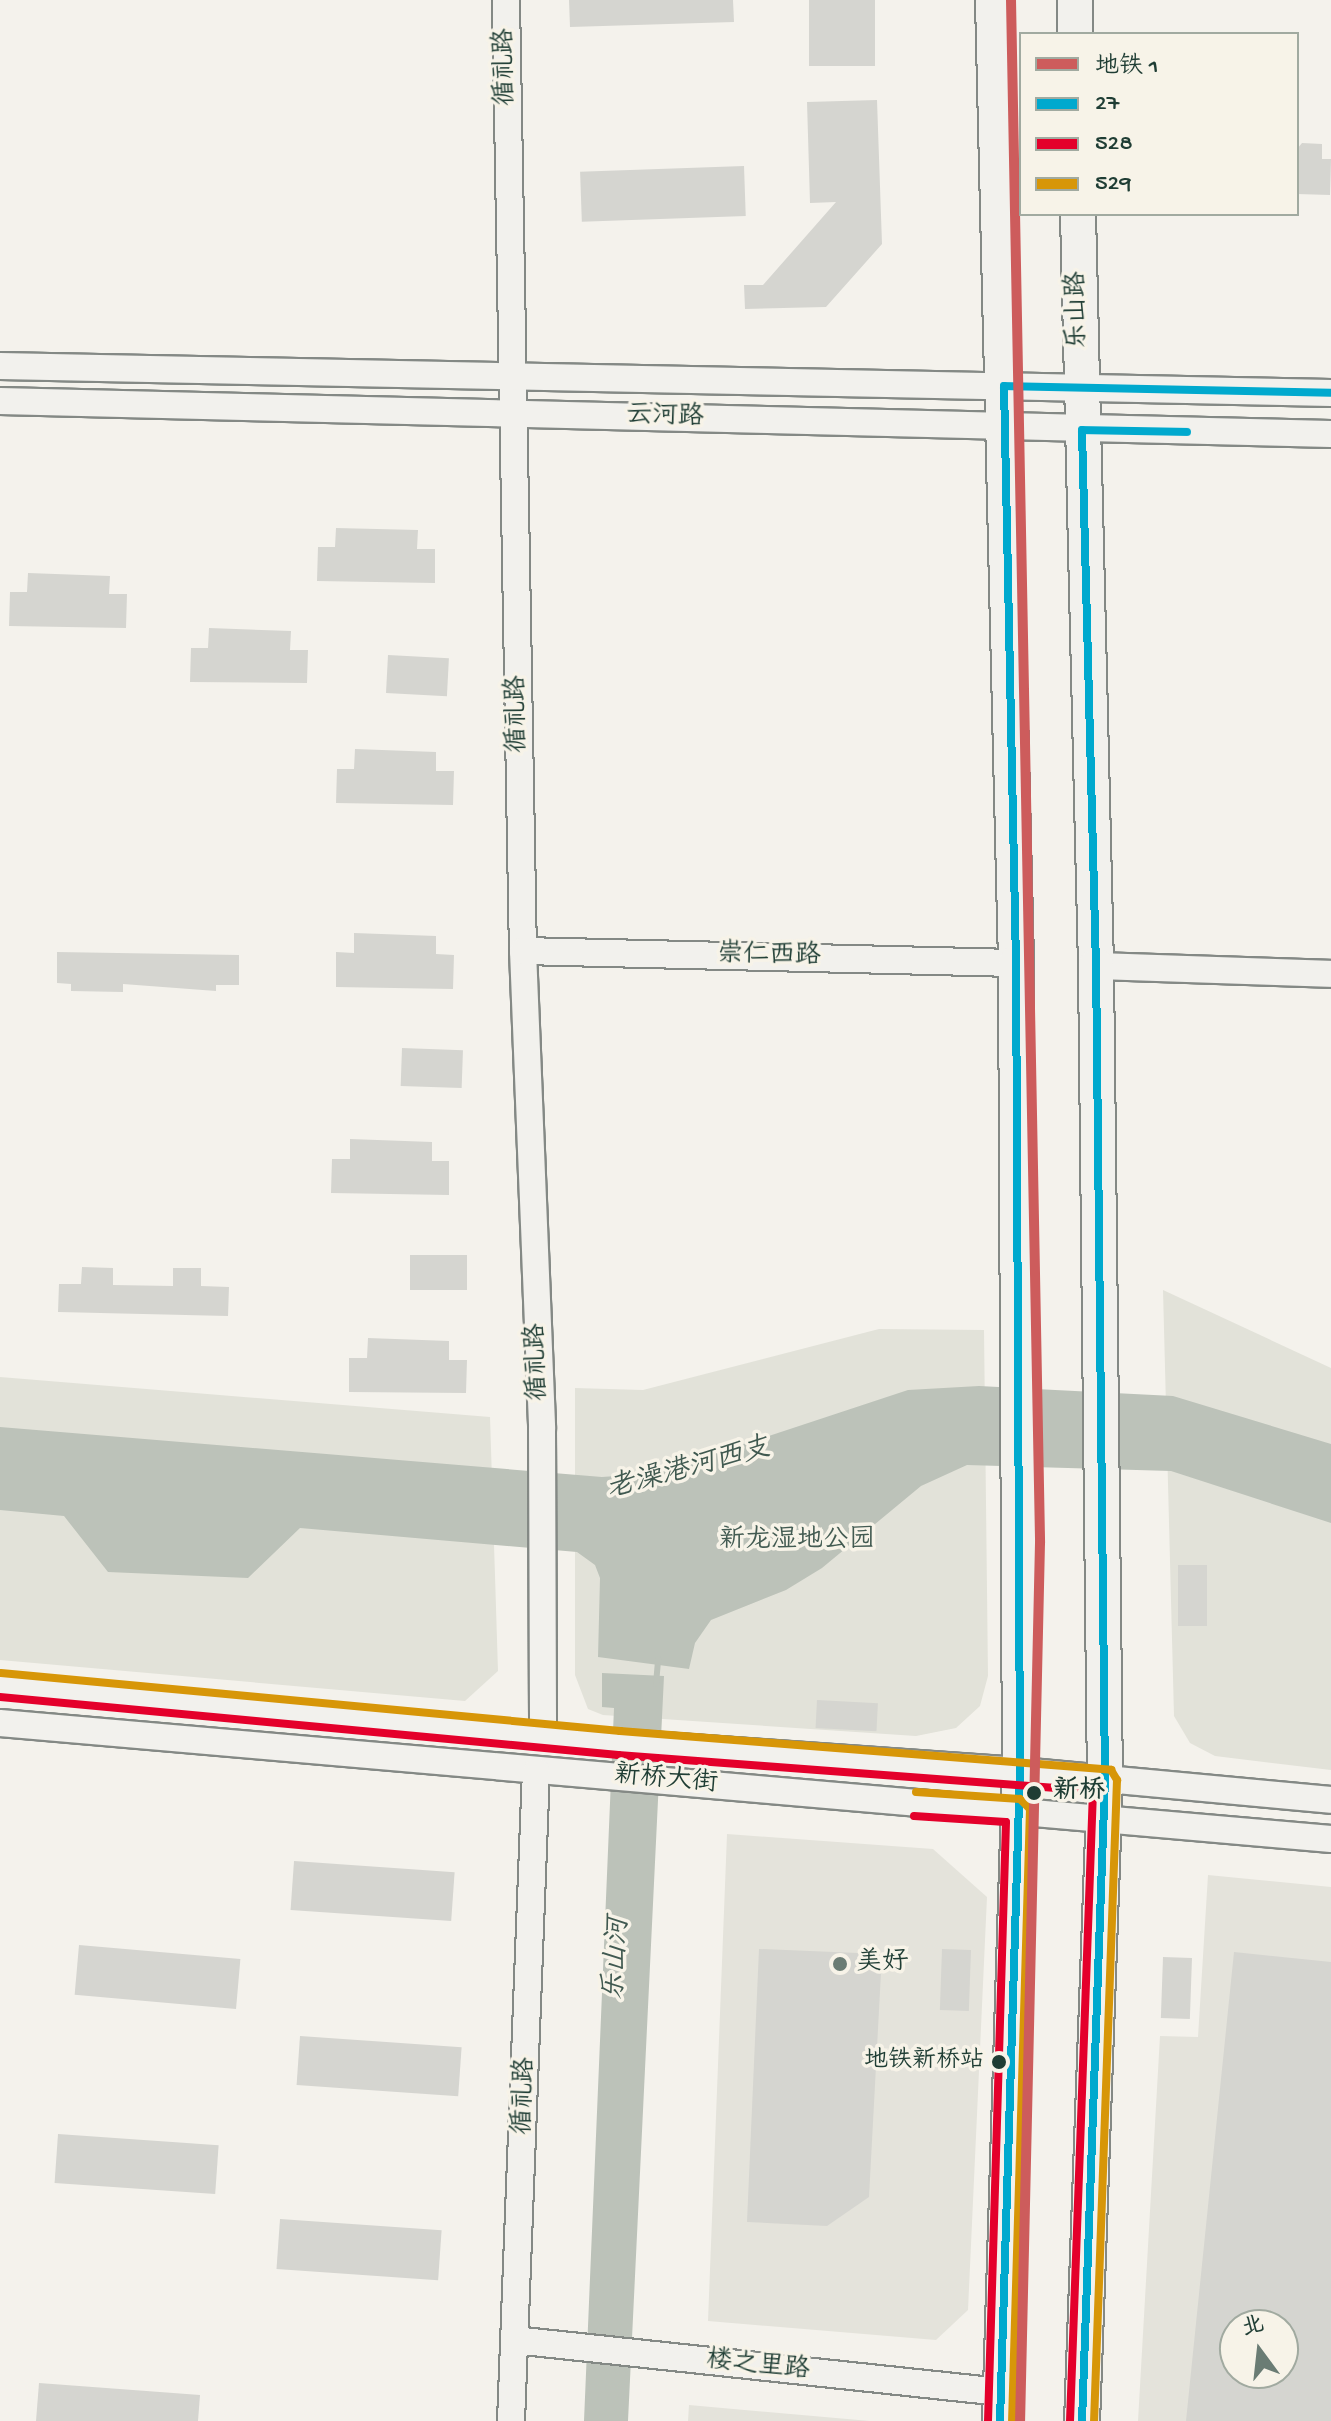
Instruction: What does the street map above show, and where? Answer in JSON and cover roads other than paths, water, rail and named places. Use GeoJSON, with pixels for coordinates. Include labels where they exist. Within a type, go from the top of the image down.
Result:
{"type":"FeatureCollection","features":[{"type":"Feature","properties":{"kind":"main road"},"geometry":{"type":"LineString","coordinates":[[993,0],[1016,963],[1020,1771],[1001,2406]]}},
{"type":"Feature","properties":{"kind":"main road"},"geometry":{"type":"LineString","coordinates":[[1075,0],[1075,32]]}},
{"type":"Feature","properties":{"kind":"main road","name":"乐山路"},"geometry":{"type":"LineString","coordinates":[[1078,216],[1096,966],[1105,1780],[1082,2421]]}},
{"type":"Feature","properties":{"kind":"street","name":"循礼路"},"geometry":{"type":"LineString","coordinates":[[506,0],[523,951],[542,1429],[543,1736]]}},
{"type":"Feature","properties":{"kind":"street","name":"云河路"},"geometry":{"type":"LineString","coordinates":[[0,366],[1331,393]]}},
{"type":"Feature","properties":{"kind":"street","name":"云河路"},"geometry":{"type":"LineString","coordinates":[[0,401],[1331,434]]}},
{"type":"Feature","properties":{"kind":"street","name":"崇仁西路"},"geometry":{"type":"LineString","coordinates":[[523,951],[1016,963]]}},
{"type":"Feature","properties":{"kind":"street"},"geometry":{"type":"LineString","coordinates":[[1096,966],[1331,974]]}},
{"type":"Feature","properties":{"kind":"street","name":"新桥大街"},"geometry":{"type":"LineString","coordinates":[[0,1685],[619,1743],[1020,1771],[1331,1800]]}},
{"type":"Feature","properties":{"kind":"street","name":"新桥大街"},"geometry":{"type":"LineString","coordinates":[[0,1723],[1331,1839]]}},
{"type":"Feature","properties":{"kind":"street","name":"循礼路"},"geometry":{"type":"LineString","coordinates":[[511,2421],[536,1771]]}},
{"type":"Feature","properties":{"kind":"street","name":"楼之里路"},"geometry":{"type":"LineString","coordinates":[[514,2340],[1001,2406]]}},
{"type":"Feature","properties":{"kind":"water","name":"老澡港河西支"},"geometry":{"type":"Polygon","coordinates":[[[979,1386],[1173,1396],[1331,1444],[1331,1523],[1171,1471],[967,1465],[921,1486],[822,1568],[786,1590],[711,1620],[695,1643],[689,1669],[598,1657],[600,1578],[595,1565],[577,1552],[300,1528],[248,1578],[108,1572],[64,1516],[0,1510],[0,1427],[602,1477],[657,1473],[908,1390],[979,1386]]]}},
{"type":"Feature","properties":{"kind":"water"},"geometry":{"type":"Polygon","coordinates":[[[602,1673],[664,1676],[628,2421],[584,2421],[614,1708],[602,1707],[602,1673]]]}},
{"type":"Feature","properties":{"kind":"waterway","name":"乐山河"},"geometry":{"type":"LineString","coordinates":[[656,1684],[658,1659]]}},
{"type":"Feature","properties":{"kind":"metro line","name":"1"},"geometry":{"type":"LineString","coordinates":[[1011,0],[1040,1543],[1020,2421]]}},
{"type":"Feature","properties":{"kind":"place","name":"新桥"},"geometry":{"type":"Point","coordinates":[1034,1793]}},
{"type":"Feature","properties":{"kind":"place","name":"美好"},"geometry":{"type":"Point","coordinates":[840,1964]}},
{"type":"Feature","properties":{"kind":"place","name":"地铁新桥站"},"geometry":{"type":"Point","coordinates":[999,2062]}},
{"type":"Feature","properties":{"kind":"park label","name":"新龙湿地公园"},"geometry":{"type":"Point","coordinates":[797,1542]}}]}
